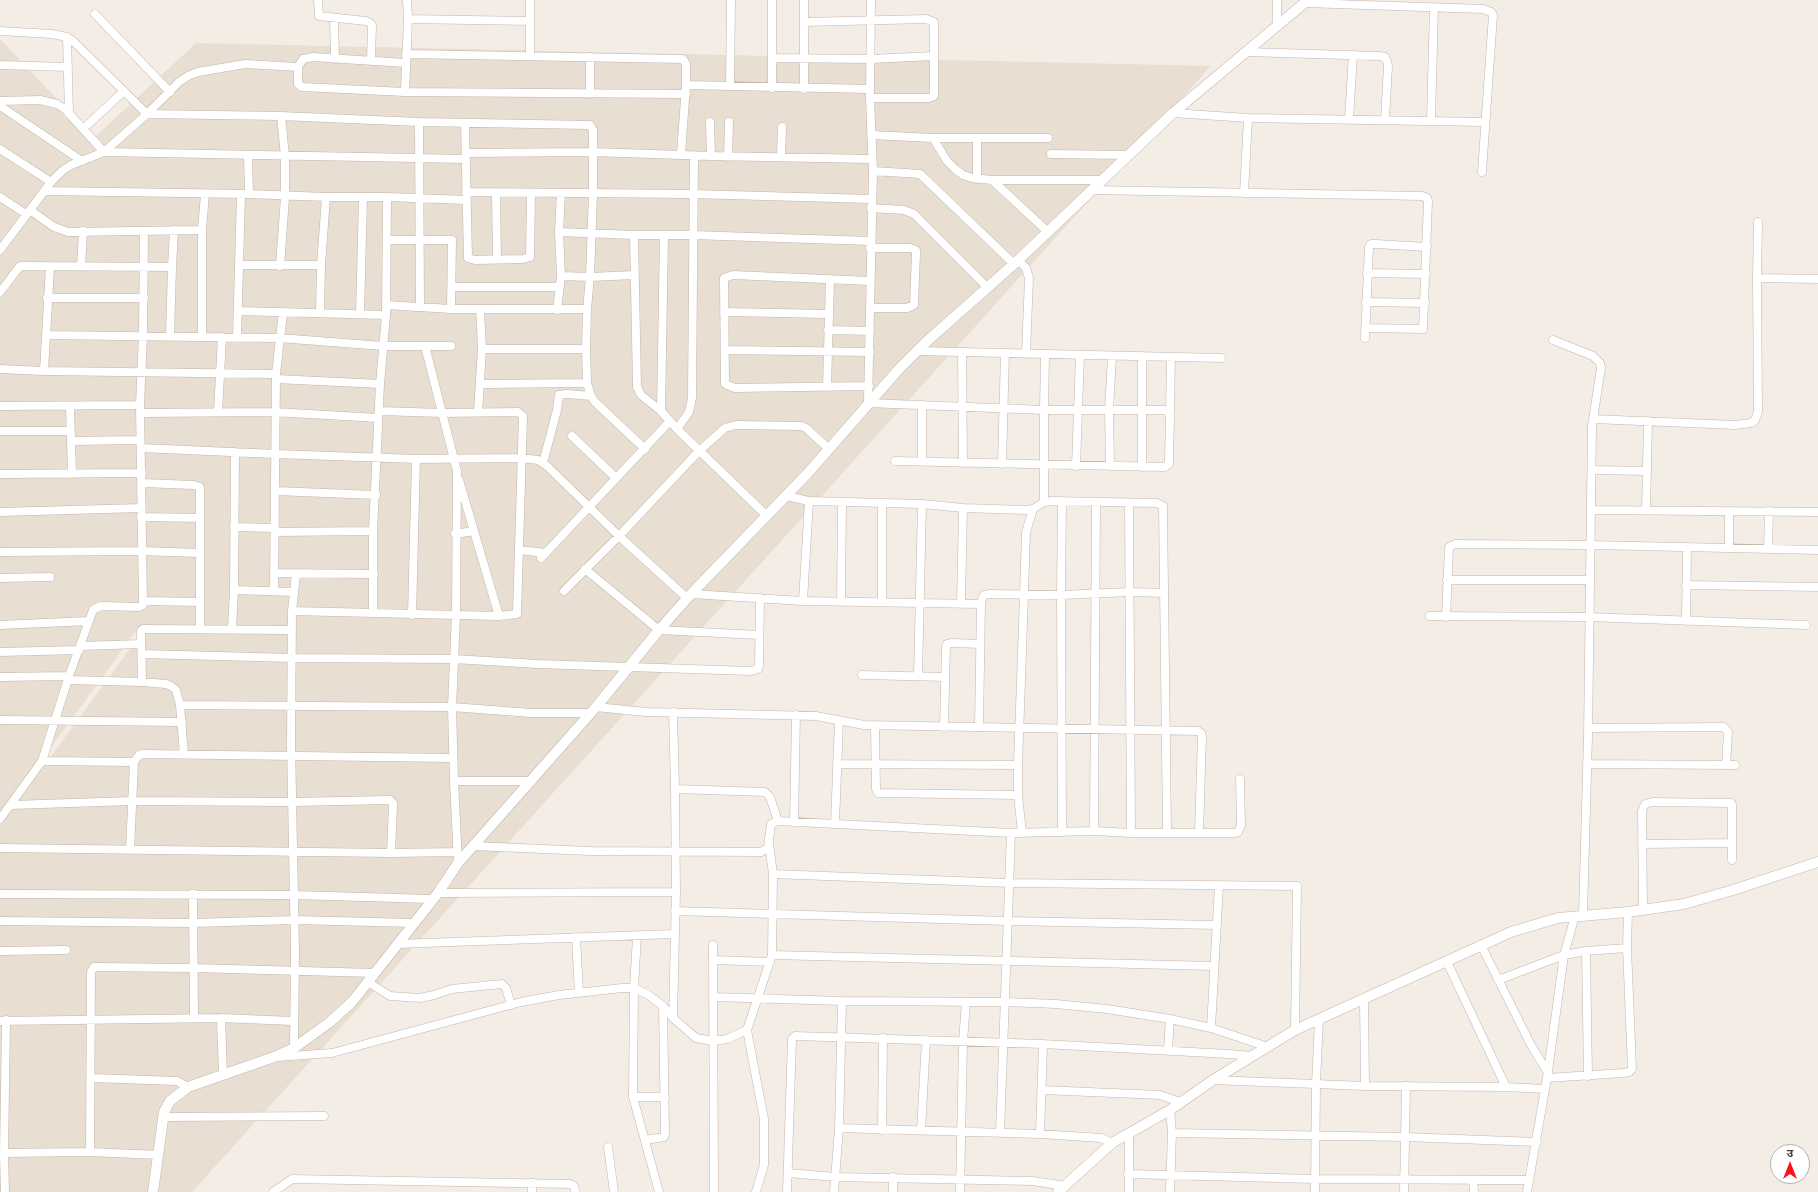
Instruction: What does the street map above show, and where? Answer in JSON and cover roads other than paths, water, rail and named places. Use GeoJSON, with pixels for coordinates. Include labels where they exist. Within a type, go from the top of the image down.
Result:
{"type":"FeatureCollection","features":[{"type":"Feature","properties":{"kind":"street"},"geometry":{"type":"LineString","coordinates":[[318,0],[318,16],[366,21],[372,25],[371,61]]}},
{"type":"Feature","properties":{"kind":"street"},"geometry":{"type":"LineString","coordinates":[[405,92],[408,19],[407,0]]}},
{"type":"Feature","properties":{"kind":"street"},"geometry":{"type":"LineString","coordinates":[[530,0],[530,55]]}},
{"type":"Feature","properties":{"kind":"street"},"geometry":{"type":"LineString","coordinates":[[730,86],[731,0]]}},
{"type":"Feature","properties":{"kind":"street"},"geometry":{"type":"LineString","coordinates":[[772,0],[772,88]]}},
{"type":"Feature","properties":{"kind":"street"},"geometry":{"type":"LineString","coordinates":[[804,0],[804,89]]}},
{"type":"Feature","properties":{"kind":"street"},"geometry":{"type":"LineString","coordinates":[[868,403],[870,352],[870,245],[873,171],[870,98],[870,0]]}},
{"type":"Feature","properties":{"kind":"street"},"geometry":{"type":"LineString","coordinates":[[1277,0],[1277,26]]}},
{"type":"Feature","properties":{"kind":"street"},"geometry":{"type":"LineString","coordinates":[[153,1192],[163,1117],[166,1107],[170,1101],[188,1087],[274,1057],[294,1048],[334,1018],[352,1002],[435,896],[458,863],[594,710],[659,630],[689,596],[786,496],[868,403],[917,351],[1016,262],[1173,113],[1306,2],[1483,9],[1491,12],[1493,15],[1482,172]]}},
{"type":"Feature","properties":{"kind":"street"},"geometry":{"type":"LineString","coordinates":[[1431,120],[1434,8]]}},
{"type":"Feature","properties":{"kind":"street"},"geometry":{"type":"LineString","coordinates":[[95,14],[170,92]]}},
{"type":"Feature","properties":{"kind":"street"},"geometry":{"type":"LineString","coordinates":[[334,18],[335,58]]}},
{"type":"Feature","properties":{"kind":"street"},"geometry":{"type":"LineString","coordinates":[[408,19],[530,21]]}},
{"type":"Feature","properties":{"kind":"street"},"geometry":{"type":"LineString","coordinates":[[804,22],[871,20],[931,20],[934,22],[934,93],[932,98],[870,98]]}},
{"type":"Feature","properties":{"kind":"street"},"geometry":{"type":"LineString","coordinates":[[0,32],[52,34],[67,37],[73,41],[147,114],[281,116],[420,122],[588,124],[592,127],[593,194],[590,277],[587,309],[587,383],[591,396],[595,402],[645,449]]}},
{"type":"Feature","properties":{"kind":"street"},"geometry":{"type":"LineString","coordinates":[[67,37],[69,114]]}},
{"type":"Feature","properties":{"kind":"street"},"geometry":{"type":"LineString","coordinates":[[1246,52],[1380,56],[1387,61],[1385,120]]}},
{"type":"Feature","properties":{"kind":"street"},"geometry":{"type":"LineString","coordinates":[[406,54],[530,55],[684,59],[686,64],[686,94],[681,154]]}},
{"type":"Feature","properties":{"kind":"street"},"geometry":{"type":"LineString","coordinates":[[1349,119],[1353,55]]}},
{"type":"Feature","properties":{"kind":"street"},"geometry":{"type":"LineString","coordinates":[[772,58],[870,60],[934,56]]}},
{"type":"Feature","properties":{"kind":"street"},"geometry":{"type":"LineString","coordinates":[[405,63],[308,57],[303,59],[298,67],[298,84],[299,87],[405,92],[686,94]]}},
{"type":"Feature","properties":{"kind":"street"},"geometry":{"type":"LineString","coordinates":[[590,57],[590,94]]}},
{"type":"Feature","properties":{"kind":"street"},"geometry":{"type":"LineString","coordinates":[[0,250],[51,182],[62,171],[104,152],[188,76],[198,72],[245,64],[298,67]]}},
{"type":"Feature","properties":{"kind":"street"},"geometry":{"type":"LineString","coordinates":[[0,65],[68,66]]}},
{"type":"Feature","properties":{"kind":"street"},"geometry":{"type":"LineString","coordinates":[[686,85],[804,89],[870,89]]}},
{"type":"Feature","properties":{"kind":"street"},"geometry":{"type":"LineString","coordinates":[[83,129],[124,91]]}},
{"type":"Feature","properties":{"kind":"street"},"geometry":{"type":"LineString","coordinates":[[0,101],[49,101],[57,104],[69,114],[104,152],[421,157],[592,152],[681,154],[728,157],[872,159]]}},
{"type":"Feature","properties":{"kind":"street"},"geometry":{"type":"LineString","coordinates":[[0,106],[82,161]]}},
{"type":"Feature","properties":{"kind":"street"},"geometry":{"type":"LineString","coordinates":[[1173,113],[1248,118],[1485,122]]}},
{"type":"Feature","properties":{"kind":"street"},"geometry":{"type":"LineString","coordinates":[[280,266],[285,197],[285,156],[281,116]]}},
{"type":"Feature","properties":{"kind":"street"},"geometry":{"type":"LineString","coordinates":[[1244,193],[1248,118]]}},
{"type":"Feature","properties":{"kind":"street"},"geometry":{"type":"LineString","coordinates":[[420,122],[420,307]]}},
{"type":"Feature","properties":{"kind":"street"},"geometry":{"type":"LineString","coordinates":[[710,122],[711,156]]}},
{"type":"Feature","properties":{"kind":"street"},"geometry":{"type":"LineString","coordinates":[[728,157],[729,122]]}},
{"type":"Feature","properties":{"kind":"street"},"geometry":{"type":"LineString","coordinates":[[465,123],[466,239],[468,258],[475,260],[523,259],[530,257],[531,193]]}},
{"type":"Feature","properties":{"kind":"street"},"geometry":{"type":"LineString","coordinates":[[781,157],[782,127]]}},
{"type":"Feature","properties":{"kind":"street"},"geometry":{"type":"LineString","coordinates":[[871,134],[977,139],[1048,138]]}},
{"type":"Feature","properties":{"kind":"street"},"geometry":{"type":"LineString","coordinates":[[933,138],[947,161],[955,169],[963,175],[977,179],[1101,180]]}},
{"type":"Feature","properties":{"kind":"street"},"geometry":{"type":"LineString","coordinates":[[977,139],[977,179]]}},
{"type":"Feature","properties":{"kind":"street"},"geometry":{"type":"LineString","coordinates":[[0,149],[51,182]]}},
{"type":"Feature","properties":{"kind":"street"},"geometry":{"type":"LineString","coordinates":[[1051,154],[1128,155]]}},
{"type":"Feature","properties":{"kind":"street"},"geometry":{"type":"LineString","coordinates":[[237,337],[239,265],[248,155]]}},
{"type":"Feature","properties":{"kind":"street"},"geometry":{"type":"LineString","coordinates":[[677,429],[689,412],[692,403],[692,194],[694,156]]}},
{"type":"Feature","properties":{"kind":"street"},"geometry":{"type":"LineString","coordinates":[[873,171],[920,174],[1016,262],[1026,268],[1028,278],[1026,354]]}},
{"type":"Feature","properties":{"kind":"street"},"geometry":{"type":"LineString","coordinates":[[992,180],[1048,232]]}},
{"type":"Feature","properties":{"kind":"street"},"geometry":{"type":"LineString","coordinates":[[1092,190],[1422,196],[1427,198],[1427,247],[1423,329],[1365,328]]}},
{"type":"Feature","properties":{"kind":"street"},"geometry":{"type":"LineString","coordinates":[[45,191],[245,194],[285,197],[387,197],[421,199],[496,193],[692,194],[871,199]]}},
{"type":"Feature","properties":{"kind":"street"},"geometry":{"type":"LineString","coordinates":[[496,193],[497,259]]}},
{"type":"Feature","properties":{"kind":"street"},"geometry":{"type":"LineString","coordinates":[[557,310],[561,276],[559,232],[561,193]]}},
{"type":"Feature","properties":{"kind":"street"},"geometry":{"type":"LineString","coordinates":[[202,337],[202,230],[205,194]]}},
{"type":"Feature","properties":{"kind":"street"},"geometry":{"type":"LineString","coordinates":[[320,313],[321,265],[326,197]]}},
{"type":"Feature","properties":{"kind":"street"},"geometry":{"type":"LineString","coordinates":[[360,314],[363,197]]}},
{"type":"Feature","properties":{"kind":"street"},"geometry":{"type":"LineString","coordinates":[[373,614],[373,531],[376,495],[380,384],[386,315],[387,197]]}},
{"type":"Feature","properties":{"kind":"street"},"geometry":{"type":"LineString","coordinates":[[0,198],[60,230],[202,230]]}},
{"type":"Feature","properties":{"kind":"street"},"geometry":{"type":"LineString","coordinates":[[871,208],[904,210],[914,214],[988,288]]}},
{"type":"Feature","properties":{"kind":"street"},"geometry":{"type":"LineString","coordinates":[[1593,419],[1736,425],[1751,423],[1755,420],[1758,412],[1758,222]]}},
{"type":"Feature","properties":{"kind":"street"},"geometry":{"type":"LineString","coordinates":[[0,819],[42,761],[68,678],[93,610],[98,607],[142,607],[142,473],[140,409],[144,298],[144,230]]}},
{"type":"Feature","properties":{"kind":"street"},"geometry":{"type":"LineString","coordinates":[[170,337],[174,230]]}},
{"type":"Feature","properties":{"kind":"street"},"geometry":{"type":"LineString","coordinates":[[81,267],[83,231]]}},
{"type":"Feature","properties":{"kind":"street"},"geometry":{"type":"LineString","coordinates":[[559,232],[664,236],[692,234],[870,245],[910,248],[916,250],[914,305],[907,308],[870,308]]}},
{"type":"Feature","properties":{"kind":"street"},"geometry":{"type":"LineString","coordinates":[[634,235],[637,387],[641,395],[662,411],[677,429],[767,516]]}},
{"type":"Feature","properties":{"kind":"street"},"geometry":{"type":"LineString","coordinates":[[662,411],[664,236]]}},
{"type":"Feature","properties":{"kind":"street"},"geometry":{"type":"LineString","coordinates":[[387,240],[466,239]]}},
{"type":"Feature","properties":{"kind":"street"},"geometry":{"type":"LineString","coordinates":[[451,309],[452,240]]}},
{"type":"Feature","properties":{"kind":"street"},"geometry":{"type":"LineString","coordinates":[[1365,338],[1368,251],[1371,244],[1427,247]]}},
{"type":"Feature","properties":{"kind":"street"},"geometry":{"type":"LineString","coordinates":[[239,265],[321,265]]}},
{"type":"Feature","properties":{"kind":"street"},"geometry":{"type":"LineString","coordinates":[[0,292],[20,266],[172,267]]}},
{"type":"Feature","properties":{"kind":"street"},"geometry":{"type":"LineString","coordinates":[[44,371],[47,298],[50,267]]}},
{"type":"Feature","properties":{"kind":"street"},"geometry":{"type":"LineString","coordinates":[[1367,273],[1426,274]]}},
{"type":"Feature","properties":{"kind":"street"},"geometry":{"type":"LineString","coordinates":[[561,276],[590,277],[635,275]]}},
{"type":"Feature","properties":{"kind":"street"},"geometry":{"type":"LineString","coordinates":[[869,386],[729,387],[725,384],[724,380],[724,278],[728,275],[870,281]]}},
{"type":"Feature","properties":{"kind":"street"},"geometry":{"type":"LineString","coordinates":[[1757,278],[1818,279]]}},
{"type":"Feature","properties":{"kind":"street"},"geometry":{"type":"LineString","coordinates":[[827,386],[830,279]]}},
{"type":"Feature","properties":{"kind":"street"},"geometry":{"type":"LineString","coordinates":[[452,287],[560,287]]}},
{"type":"Feature","properties":{"kind":"street"},"geometry":{"type":"LineString","coordinates":[[47,298],[144,298]]}},
{"type":"Feature","properties":{"kind":"street"},"geometry":{"type":"LineString","coordinates":[[1366,302],[1425,303]]}},
{"type":"Feature","properties":{"kind":"street"},"geometry":{"type":"LineString","coordinates":[[386,305],[451,309],[587,309]]}},
{"type":"Feature","properties":{"kind":"street"},"geometry":{"type":"LineString","coordinates":[[478,413],[482,349],[480,309]]}},
{"type":"Feature","properties":{"kind":"street"},"geometry":{"type":"LineString","coordinates":[[238,311],[386,315]]}},
{"type":"Feature","properties":{"kind":"street"},"geometry":{"type":"LineString","coordinates":[[274,591],[276,376],[282,312]]}},
{"type":"Feature","properties":{"kind":"street"},"geometry":{"type":"LineString","coordinates":[[724,312],[829,314]]}},
{"type":"Feature","properties":{"kind":"street"},"geometry":{"type":"LineString","coordinates":[[828,330],[870,331]]}},
{"type":"Feature","properties":{"kind":"street"},"geometry":{"type":"LineString","coordinates":[[46,335],[143,335],[170,337],[279,338],[383,346],[451,346]]}},
{"type":"Feature","properties":{"kind":"street"},"geometry":{"type":"LineString","coordinates":[[218,412],[222,337]]}},
{"type":"Feature","properties":{"kind":"street"},"geometry":{"type":"LineString","coordinates":[[1528,1192],[1537,1142],[1564,955],[1579,915],[1587,764],[1588,618],[1592,510],[1593,419],[1601,375],[1600,363],[1593,356],[1553,340]]}},
{"type":"Feature","properties":{"kind":"street"},"geometry":{"type":"LineString","coordinates":[[425,346],[457,471],[499,616]]}},
{"type":"Feature","properties":{"kind":"street"},"geometry":{"type":"LineString","coordinates":[[482,349],[586,349]]}},
{"type":"Feature","properties":{"kind":"street"},"geometry":{"type":"LineString","coordinates":[[724,350],[870,352]]}},
{"type":"Feature","properties":{"kind":"street"},"geometry":{"type":"LineString","coordinates":[[917,351],[1221,358]]}},
{"type":"Feature","properties":{"kind":"street"},"geometry":{"type":"LineString","coordinates":[[962,352],[962,463]]}},
{"type":"Feature","properties":{"kind":"street"},"geometry":{"type":"LineString","coordinates":[[1002,464],[1005,353]]}},
{"type":"Feature","properties":{"kind":"street"},"geometry":{"type":"LineString","coordinates":[[1044,502],[1043,464],[1045,354]]}},
{"type":"Feature","properties":{"kind":"street"},"geometry":{"type":"LineString","coordinates":[[1076,466],[1080,355]]}},
{"type":"Feature","properties":{"kind":"street"},"geometry":{"type":"LineString","coordinates":[[1110,466],[1109,410],[1112,356]]}},
{"type":"Feature","properties":{"kind":"street"},"geometry":{"type":"LineString","coordinates":[[1142,356],[1142,467]]}},
{"type":"Feature","properties":{"kind":"street"},"geometry":{"type":"LineString","coordinates":[[895,460],[1076,466],[1161,467],[1169,464],[1171,357]]}},
{"type":"Feature","properties":{"kind":"street"},"geometry":{"type":"LineString","coordinates":[[0,369],[44,371],[221,373],[380,384]]}},
{"type":"Feature","properties":{"kind":"street"},"geometry":{"type":"LineString","coordinates":[[481,384],[587,383]]}},
{"type":"Feature","properties":{"kind":"street"},"geometry":{"type":"LineString","coordinates":[[543,464],[557,410],[559,395],[567,394],[591,396]]}},
{"type":"Feature","properties":{"kind":"street"},"geometry":{"type":"LineString","coordinates":[[868,403],[1044,410],[1163,410],[1170,413]]}},
{"type":"Feature","properties":{"kind":"street"},"geometry":{"type":"LineString","coordinates":[[922,405],[922,461]]}},
{"type":"Feature","properties":{"kind":"street"},"geometry":{"type":"LineString","coordinates":[[0,406],[218,412],[379,414],[522,413],[517,614],[499,616],[292,612]]}},
{"type":"Feature","properties":{"kind":"street"},"geometry":{"type":"LineString","coordinates":[[70,407],[72,474]]}},
{"type":"Feature","properties":{"kind":"street"},"geometry":{"type":"LineString","coordinates":[[519,550],[544,556],[670,421]]}},
{"type":"Feature","properties":{"kind":"street"},"geometry":{"type":"LineString","coordinates":[[1646,510],[1648,421]]}},
{"type":"Feature","properties":{"kind":"street"},"geometry":{"type":"LineString","coordinates":[[564,591],[619,536],[699,451],[725,428],[736,425],[801,426],[806,428],[829,449]]}},
{"type":"Feature","properties":{"kind":"street"},"geometry":{"type":"LineString","coordinates":[[0,431],[70,431]]}},
{"type":"Feature","properties":{"kind":"street"},"geometry":{"type":"LineString","coordinates":[[572,436],[616,478]]}},
{"type":"Feature","properties":{"kind":"street"},"geometry":{"type":"LineString","coordinates":[[71,442],[140,444],[275,454],[416,459],[532,458],[543,464],[619,536],[689,596],[803,601],[981,604]]}},
{"type":"Feature","properties":{"kind":"street"},"geometry":{"type":"LineString","coordinates":[[232,629],[234,590],[235,452]]}},
{"type":"Feature","properties":{"kind":"street"},"geometry":{"type":"LineString","coordinates":[[412,615],[416,459]]}},
{"type":"Feature","properties":{"kind":"street"},"geometry":{"type":"LineString","coordinates":[[1592,470],[1647,470]]}},
{"type":"Feature","properties":{"kind":"street"},"geometry":{"type":"LineString","coordinates":[[457,471],[456,615],[452,707],[458,863]]}},
{"type":"Feature","properties":{"kind":"street"},"geometry":{"type":"LineString","coordinates":[[0,474],[142,473]]}},
{"type":"Feature","properties":{"kind":"street"},"geometry":{"type":"LineString","coordinates":[[142,483],[198,486],[201,490],[199,553],[200,628]]}},
{"type":"Feature","properties":{"kind":"street"},"geometry":{"type":"LineString","coordinates":[[275,491],[376,495]]}},
{"type":"Feature","properties":{"kind":"street"},"geometry":{"type":"LineString","coordinates":[[786,496],[809,501],[922,504],[963,508],[1025,510],[1033,509],[1044,502],[1062,501],[1157,503],[1163,506],[1167,832]]}},
{"type":"Feature","properties":{"kind":"street"},"geometry":{"type":"LineString","coordinates":[[803,601],[809,501]]}},
{"type":"Feature","properties":{"kind":"street"},"geometry":{"type":"LineString","coordinates":[[1062,501],[1062,832]]}},
{"type":"Feature","properties":{"kind":"street"},"geometry":{"type":"LineString","coordinates":[[841,602],[842,502]]}},
{"type":"Feature","properties":{"kind":"street"},"geometry":{"type":"LineString","coordinates":[[1094,831],[1097,593],[1096,502]]}},
{"type":"Feature","properties":{"kind":"street"},"geometry":{"type":"LineString","coordinates":[[882,503],[882,602]]}},
{"type":"Feature","properties":{"kind":"street"},"geometry":{"type":"LineString","coordinates":[[1130,503],[1132,730],[1131,833]]}},
{"type":"Feature","properties":{"kind":"street"},"geometry":{"type":"LineString","coordinates":[[918,676],[922,504]]}},
{"type":"Feature","properties":{"kind":"street"},"geometry":{"type":"LineString","coordinates":[[0,512],[141,508]]}},
{"type":"Feature","properties":{"kind":"street"},"geometry":{"type":"LineString","coordinates":[[962,604],[963,508]]}},
{"type":"Feature","properties":{"kind":"street"},"geometry":{"type":"LineString","coordinates":[[1022,833],[1018,795],[1019,727],[1026,532],[1033,509]]}},
{"type":"Feature","properties":{"kind":"street"},"geometry":{"type":"LineString","coordinates":[[1592,510],[1818,512]]}},
{"type":"Feature","properties":{"kind":"street"},"geometry":{"type":"LineString","coordinates":[[1729,511],[1729,548]]}},
{"type":"Feature","properties":{"kind":"street"},"geometry":{"type":"LineString","coordinates":[[1768,549],[1769,511]]}},
{"type":"Feature","properties":{"kind":"street"},"geometry":{"type":"LineString","coordinates":[[141,517],[200,518]]}},
{"type":"Feature","properties":{"kind":"street"},"geometry":{"type":"LineString","coordinates":[[234,528],[373,531]]}},
{"type":"Feature","properties":{"kind":"street"},"geometry":{"type":"LineString","coordinates":[[456,534],[474,531]]}},
{"type":"Feature","properties":{"kind":"street"},"geometry":{"type":"LineString","coordinates":[[1446,616],[1449,546],[1451,545],[1591,545],[1818,550]]}},
{"type":"Feature","properties":{"kind":"street"},"geometry":{"type":"LineString","coordinates":[[1686,621],[1687,547]]}},
{"type":"Feature","properties":{"kind":"street"},"geometry":{"type":"LineString","coordinates":[[0,552],[141,551],[199,553]]}},
{"type":"Feature","properties":{"kind":"street"},"geometry":{"type":"LineString","coordinates":[[586,569],[659,630],[759,635]]}},
{"type":"Feature","properties":{"kind":"street"},"geometry":{"type":"LineString","coordinates":[[274,573],[374,574]]}},
{"type":"Feature","properties":{"kind":"street"},"geometry":{"type":"LineString","coordinates":[[294,1048],[294,895],[291,754],[292,612],[296,574]]}},
{"type":"Feature","properties":{"kind":"street"},"geometry":{"type":"LineString","coordinates":[[0,578],[50,577]]}},
{"type":"Feature","properties":{"kind":"street"},"geometry":{"type":"LineString","coordinates":[[1447,580],[1590,580]]}},
{"type":"Feature","properties":{"kind":"street"},"geometry":{"type":"LineString","coordinates":[[1686,585],[1818,587]]}},
{"type":"Feature","properties":{"kind":"street"},"geometry":{"type":"LineString","coordinates":[[234,590],[294,592]]}},
{"type":"Feature","properties":{"kind":"street"},"geometry":{"type":"LineString","coordinates":[[979,727],[981,604],[984,595],[1061,595],[1131,592],[1164,593]]}},
{"type":"Feature","properties":{"kind":"street"},"geometry":{"type":"LineString","coordinates":[[142,654],[292,658],[454,659],[755,671],[759,666],[760,598]]}},
{"type":"Feature","properties":{"kind":"street"},"geometry":{"type":"LineString","coordinates":[[143,601],[200,602]]}},
{"type":"Feature","properties":{"kind":"street"},"geometry":{"type":"LineString","coordinates":[[1430,616],[1588,618],[1806,624]]}},
{"type":"Feature","properties":{"kind":"street"},"geometry":{"type":"LineString","coordinates":[[0,625],[89,621]]}},
{"type":"Feature","properties":{"kind":"street"},"geometry":{"type":"LineString","coordinates":[[142,682],[141,631],[143,629],[200,628],[292,630]]}},
{"type":"Feature","properties":{"kind":"street"},"geometry":{"type":"LineString","coordinates":[[0,652],[142,644]]}},
{"type":"Feature","properties":{"kind":"street"},"geometry":{"type":"LineString","coordinates":[[944,728],[947,644],[980,644]]}},
{"type":"Feature","properties":{"kind":"street"},"geometry":{"type":"LineString","coordinates":[[862,675],[945,677]]}},
{"type":"Feature","properties":{"kind":"street"},"geometry":{"type":"LineString","coordinates":[[0,677],[68,678],[142,682],[166,684],[171,686],[176,690],[180,705],[184,755]]}},
{"type":"Feature","properties":{"kind":"street"},"geometry":{"type":"LineString","coordinates":[[180,705],[452,707],[531,713],[594,710],[796,715],[816,716],[876,726],[944,728],[1019,727],[1095,731],[1198,731],[1201,733],[1199,833]]}},
{"type":"Feature","properties":{"kind":"street"},"geometry":{"type":"LineString","coordinates":[[673,1018],[676,892],[674,851],[674,712]]}},
{"type":"Feature","properties":{"kind":"street"},"geometry":{"type":"LineString","coordinates":[[794,822],[796,715]]}},
{"type":"Feature","properties":{"kind":"street"},"geometry":{"type":"LineString","coordinates":[[0,720],[182,722]]}},
{"type":"Feature","properties":{"kind":"street"},"geometry":{"type":"LineString","coordinates":[[835,824],[839,720]]}},
{"type":"Feature","properties":{"kind":"street"},"geometry":{"type":"LineString","coordinates":[[876,726],[876,789],[882,794],[1018,795]]}},
{"type":"Feature","properties":{"kind":"street"},"geometry":{"type":"LineString","coordinates":[[1588,728],[1724,727],[1728,732],[1726,765]]}},
{"type":"Feature","properties":{"kind":"street"},"geometry":{"type":"LineString","coordinates":[[130,850],[134,762],[139,755],[291,754],[453,758]]}},
{"type":"Feature","properties":{"kind":"street"},"geometry":{"type":"LineString","coordinates":[[42,761],[134,762]]}},
{"type":"Feature","properties":{"kind":"street"},"geometry":{"type":"LineString","coordinates":[[837,764],[1018,765]]}},
{"type":"Feature","properties":{"kind":"street"},"geometry":{"type":"LineString","coordinates":[[1587,764],[1735,765]]}},
{"type":"Feature","properties":{"kind":"street"},"geometry":{"type":"LineString","coordinates":[[756,1192],[764,1165],[764,1119],[748,1030],[771,959],[774,913],[773,874],[769,844],[770,826],[774,822],[1011,833],[1094,831],[1131,833],[1238,832],[1241,825],[1240,779]]}},
{"type":"Feature","properties":{"kind":"street"},"geometry":{"type":"LineString","coordinates":[[454,781],[532,781]]}},
{"type":"Feature","properties":{"kind":"street"},"geometry":{"type":"LineString","coordinates":[[675,789],[765,792],[770,797],[778,821]]}},
{"type":"Feature","properties":{"kind":"street"},"geometry":{"type":"LineString","coordinates":[[11,805],[132,801],[292,802],[392,800],[391,853]]}},
{"type":"Feature","properties":{"kind":"street"},"geometry":{"type":"LineString","coordinates":[[1643,910],[1642,806],[1645,804],[1652,802],[1731,803],[1732,860]]}},
{"type":"Feature","properties":{"kind":"street"},"geometry":{"type":"LineString","coordinates":[[1000,1133],[1006,1002],[1005,960],[1011,833]]}},
{"type":"Feature","properties":{"kind":"street"},"geometry":{"type":"LineString","coordinates":[[1642,844],[1732,843]]}},
{"type":"Feature","properties":{"kind":"street"},"geometry":{"type":"LineString","coordinates":[[473,846],[590,851],[761,852],[768,848],[769,844]]}},
{"type":"Feature","properties":{"kind":"street"},"geometry":{"type":"LineString","coordinates":[[0,848],[292,850],[391,853],[457,852]]}},
{"type":"Feature","properties":{"kind":"street"},"geometry":{"type":"LineString","coordinates":[[788,1173],[835,1177],[1032,1181],[1062,1189],[1112,1143],[1170,1110],[1213,1080],[1295,1030],[1510,932],[1543,922],[1579,915],[1628,912],[1703,899],[1818,862]]}},
{"type":"Feature","properties":{"kind":"street"},"geometry":{"type":"LineString","coordinates":[[773,874],[1009,883],[1297,886],[1295,1030]]}},
{"type":"Feature","properties":{"kind":"street"},"geometry":{"type":"LineString","coordinates":[[1211,1028],[1218,884]]}},
{"type":"Feature","properties":{"kind":"street"},"geometry":{"type":"LineString","coordinates":[[0,894],[435,896],[676,892]]}},
{"type":"Feature","properties":{"kind":"street"},"geometry":{"type":"LineString","coordinates":[[193,894],[192,923],[194,1018]]}},
{"type":"Feature","properties":{"kind":"street"},"geometry":{"type":"LineString","coordinates":[[675,911],[1007,921],[1216,925]]}},
{"type":"Feature","properties":{"kind":"street"},"geometry":{"type":"LineString","coordinates":[[1547,1075],[1588,1076],[1624,1073],[1629,1072],[1632,1069],[1627,948],[1628,912]]}},
{"type":"Feature","properties":{"kind":"street"},"geometry":{"type":"LineString","coordinates":[[0,921],[192,923],[294,920],[413,923]]}},
{"type":"Feature","properties":{"kind":"street"},"geometry":{"type":"LineString","coordinates":[[397,944],[674,934]]}},
{"type":"Feature","properties":{"kind":"street"},"geometry":{"type":"LineString","coordinates":[[637,936],[634,988],[634,1097],[659,1192]]}},
{"type":"Feature","properties":{"kind":"street"},"geometry":{"type":"LineString","coordinates":[[576,937],[579,993]]}},
{"type":"Feature","properties":{"kind":"street"},"geometry":{"type":"LineString","coordinates":[[713,945],[714,1192]]}},
{"type":"Feature","properties":{"kind":"street"},"geometry":{"type":"LineString","coordinates":[[1481,945],[1547,1075]]}},
{"type":"Feature","properties":{"kind":"street"},"geometry":{"type":"LineString","coordinates":[[1498,980],[1564,955],[1586,951],[1627,948]]}},
{"type":"Feature","properties":{"kind":"street"},"geometry":{"type":"LineString","coordinates":[[0,951],[66,950]]}},
{"type":"Feature","properties":{"kind":"street"},"geometry":{"type":"LineString","coordinates":[[1586,951],[1588,1076]]}},
{"type":"Feature","properties":{"kind":"street"},"geometry":{"type":"LineString","coordinates":[[713,960],[1005,960],[1214,966]]}},
{"type":"Feature","properties":{"kind":"street"},"geometry":{"type":"LineString","coordinates":[[1447,962],[1506,1087]]}},
{"type":"Feature","properties":{"kind":"street"},"geometry":{"type":"LineString","coordinates":[[90,1152],[91,972],[94,967],[375,973]]}},
{"type":"Feature","properties":{"kind":"street"},"geometry":{"type":"LineString","coordinates":[[368,982],[390,996],[420,998],[452,989],[502,984],[506,988],[511,1005]]}},
{"type":"Feature","properties":{"kind":"street"},"geometry":{"type":"LineString","coordinates":[[274,1057],[332,1053],[541,998],[634,988],[647,994],[663,1006],[673,1018],[693,1036],[713,1041],[733,1037],[748,1030]]}},
{"type":"Feature","properties":{"kind":"street"},"geometry":{"type":"LineString","coordinates":[[713,997],[758,1000],[1006,1002],[1076,1006],[1170,1019],[1211,1028],[1268,1046]]}},
{"type":"Feature","properties":{"kind":"street"},"geometry":{"type":"LineString","coordinates":[[1364,999],[1365,1086]]}},
{"type":"Feature","properties":{"kind":"street"},"geometry":{"type":"LineString","coordinates":[[834,1192],[839,1128],[842,1001]]}},
{"type":"Feature","properties":{"kind":"street"},"geometry":{"type":"LineString","coordinates":[[960,1192],[963,1042],[966,1002]]}},
{"type":"Feature","properties":{"kind":"street"},"geometry":{"type":"LineString","coordinates":[[646,1140],[664,1136],[665,1097],[663,1006]]}},
{"type":"Feature","properties":{"kind":"street"},"geometry":{"type":"LineString","coordinates":[[5,1192],[2,1154],[3,1020],[221,1018],[293,1021]]}},
{"type":"Feature","properties":{"kind":"street"},"geometry":{"type":"LineString","coordinates":[[221,1018],[223,1074]]}},
{"type":"Feature","properties":{"kind":"street"},"geometry":{"type":"LineString","coordinates":[[1168,1050],[1170,1019]]}},
{"type":"Feature","properties":{"kind":"street"},"geometry":{"type":"LineString","coordinates":[[1315,1192],[1316,1084],[1319,1019]]}},
{"type":"Feature","properties":{"kind":"street"},"geometry":{"type":"LineString","coordinates":[[787,1192],[793,1038],[795,1036],[1004,1042],[1168,1050],[1252,1056]]}},
{"type":"Feature","properties":{"kind":"street"},"geometry":{"type":"LineString","coordinates":[[882,1130],[883,1038]]}},
{"type":"Feature","properties":{"kind":"street"},"geometry":{"type":"LineString","coordinates":[[921,1130],[926,1040]]}},
{"type":"Feature","properties":{"kind":"street"},"geometry":{"type":"LineString","coordinates":[[1040,1134],[1043,1044]]}},
{"type":"Feature","properties":{"kind":"street"},"geometry":{"type":"LineString","coordinates":[[91,1078],[177,1081],[188,1087]]}},
{"type":"Feature","properties":{"kind":"street"},"geometry":{"type":"LineString","coordinates":[[1213,1080],[1365,1086],[1506,1087],[1545,1089]]}},
{"type":"Feature","properties":{"kind":"street"},"geometry":{"type":"LineString","coordinates":[[1404,1192],[1406,1086]]}},
{"type":"Feature","properties":{"kind":"street"},"geometry":{"type":"LineString","coordinates":[[1042,1090],[1160,1095],[1180,1102]]}},
{"type":"Feature","properties":{"kind":"street"},"geometry":{"type":"LineString","coordinates":[[634,1097],[665,1097]]}},
{"type":"Feature","properties":{"kind":"street"},"geometry":{"type":"LineString","coordinates":[[1170,1110],[1172,1133],[1170,1192]]}},
{"type":"Feature","properties":{"kind":"street"},"geometry":{"type":"LineString","coordinates":[[163,1117],[324,1116]]}},
{"type":"Feature","properties":{"kind":"street"},"geometry":{"type":"LineString","coordinates":[[839,1128],[1040,1134],[1101,1138],[1112,1143]]}},
{"type":"Feature","properties":{"kind":"street"},"geometry":{"type":"LineString","coordinates":[[1129,1133],[1129,1192]]}},
{"type":"Feature","properties":{"kind":"street"},"geometry":{"type":"LineString","coordinates":[[1172,1133],[1405,1137],[1537,1142]]}},
{"type":"Feature","properties":{"kind":"street"},"geometry":{"type":"LineString","coordinates":[[608,1147],[614,1192]]}},
{"type":"Feature","properties":{"kind":"street"},"geometry":{"type":"LineString","coordinates":[[2,1154],[90,1152],[159,1155]]}},
{"type":"Feature","properties":{"kind":"street"},"geometry":{"type":"LineString","coordinates":[[1128,1174],[1314,1179],[1529,1180]]}},
{"type":"Feature","properties":{"kind":"street"},"geometry":{"type":"LineString","coordinates":[[893,1178],[893,1192]]}},
{"type":"Feature","properties":{"kind":"street"},"geometry":{"type":"LineString","coordinates":[[273,1192],[292,1179],[570,1184],[574,1186],[575,1192]]}},
{"type":"Feature","properties":{"kind":"street"},"geometry":{"type":"LineString","coordinates":[[1473,1180],[1474,1192]]}},
{"type":"Feature","properties":{"kind":"street"},"geometry":{"type":"LineString","coordinates":[[532,1183],[532,1192]]}}]}
